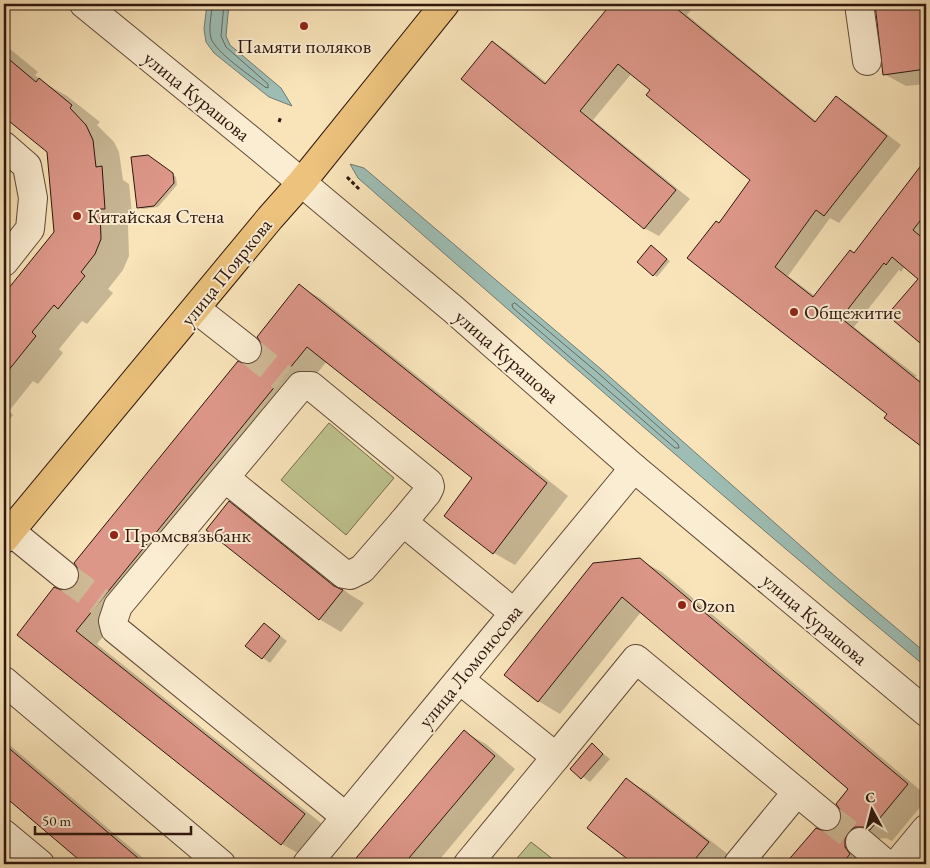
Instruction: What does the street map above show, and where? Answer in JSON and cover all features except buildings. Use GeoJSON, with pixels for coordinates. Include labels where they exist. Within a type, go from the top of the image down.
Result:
{"type":"FeatureCollection","features":[{"type":"Feature","properties":{"kind":"main road","name":"улица Пояркова"},"geometry":{"type":"LineString","coordinates":[[7,535],[301,182],[445,4]]}},
{"type":"Feature","properties":{"kind":"street","name":"улица Курашова"},"geometry":{"type":"LineString","coordinates":[[84,4],[453,309],[634,468],[926,712]]}},
{"type":"Feature","properties":{"kind":"street"},"geometry":{"type":"LineString","coordinates":[[859,4],[867,61]]}},
{"type":"Feature","properties":{"kind":"street"},"geometry":{"type":"LineString","coordinates":[[4,146],[27,166],[33,198],[30,229],[4,262]]}},
{"type":"Feature","properties":{"kind":"street"},"geometry":{"type":"LineString","coordinates":[[196,309],[247,349]]}},
{"type":"Feature","properties":{"kind":"street"},"geometry":{"type":"LineString","coordinates":[[225,478],[344,574],[350,575],[362,569],[403,522],[427,493],[430,487],[429,483],[311,386],[290,384],[225,478],[118,606],[107,608],[115,629],[346,817]]}},
{"type":"Feature","properties":{"kind":"street","name":"улица Ломоносова"},"geometry":{"type":"LineString","coordinates":[[307,864],[634,468]]}},
{"type":"Feature","properties":{"kind":"street"},"geometry":{"type":"LineString","coordinates":[[403,522],[514,612]]}},
{"type":"Feature","properties":{"kind":"street"},"geometry":{"type":"LineString","coordinates":[[7,535],[64,574]]}},
{"type":"Feature","properties":{"kind":"street"},"geometry":{"type":"LineString","coordinates":[[468,864],[636,659],[826,816]]}},
{"type":"Feature","properties":{"kind":"street"},"geometry":{"type":"LineString","coordinates":[[460,680],[556,757]]}},
{"type":"Feature","properties":{"kind":"street"},"geometry":{"type":"LineString","coordinates":[[4,681],[221,864]]}},
{"type":"Feature","properties":{"kind":"street"},"geometry":{"type":"LineString","coordinates":[[738,864],[797,792]]}},
{"type":"Feature","properties":{"kind":"street"},"geometry":{"type":"LineString","coordinates":[[897,864],[926,829]]}},
{"type":"Feature","properties":{"kind":"street"},"geometry":{"type":"LineString","coordinates":[[4,834],[40,864]]}},
{"type":"Feature","properties":{"kind":"street"},"geometry":{"type":"LineString","coordinates":[[860,842],[886,864]]}},
{"type":"Feature","properties":{"kind":"path"},"geometry":{"type":"LineString","coordinates":[[279,122],[281,116]]}},
{"type":"Feature","properties":{"kind":"path"},"geometry":{"type":"LineString","coordinates":[[348,177],[360,190]]}},
{"type":"Feature","properties":{"kind":"green space"},"geometry":{"type":"Polygon","coordinates":[[[329,423],[394,478],[346,535],[281,480],[329,423]]]}},
{"type":"Feature","properties":{"kind":"green space"},"geometry":{"type":"Polygon","coordinates":[[[531,842],[559,864],[512,864],[531,842]]]}},
{"type":"Feature","properties":{"kind":"water"},"geometry":{"type":"Polygon","coordinates":[[[207,4],[229,4],[226,36],[230,45],[281,88],[292,106],[269,97],[214,53],[206,42],[204,29],[207,4]]]}},
{"type":"Feature","properties":{"kind":"water"},"geometry":{"type":"Polygon","coordinates":[[[350,164],[364,168],[602,370],[837,578],[926,653],[926,667],[499,302],[358,178],[350,164]]]}},
{"type":"Feature","properties":{"kind":"tunnel"},"geometry":{"type":"LineString","coordinates":[[247,349],[283,378]]}},
{"type":"Feature","properties":{"kind":"tunnel"},"geometry":{"type":"LineString","coordinates":[[64,575],[100,602]]}},
{"type":"Feature","properties":{"kind":"tunnel"},"geometry":{"type":"LineString","coordinates":[[826,816],[860,842]]}},
{"type":"Feature","properties":{"kind":"place","name":"Памяти поляков"},"geometry":{"type":"Point","coordinates":[304,26]}},
{"type":"Feature","properties":{"kind":"place","name":"Китайская Стена"},"geometry":{"type":"Point","coordinates":[77,216]}},
{"type":"Feature","properties":{"kind":"place","name":"Общежитие"},"geometry":{"type":"Point","coordinates":[794,312]}},
{"type":"Feature","properties":{"kind":"place","name":"Промсвязьбанк"},"geometry":{"type":"Point","coordinates":[114,535]}},
{"type":"Feature","properties":{"kind":"place","name":"Ozon"},"geometry":{"type":"Point","coordinates":[682,605]}}]}
